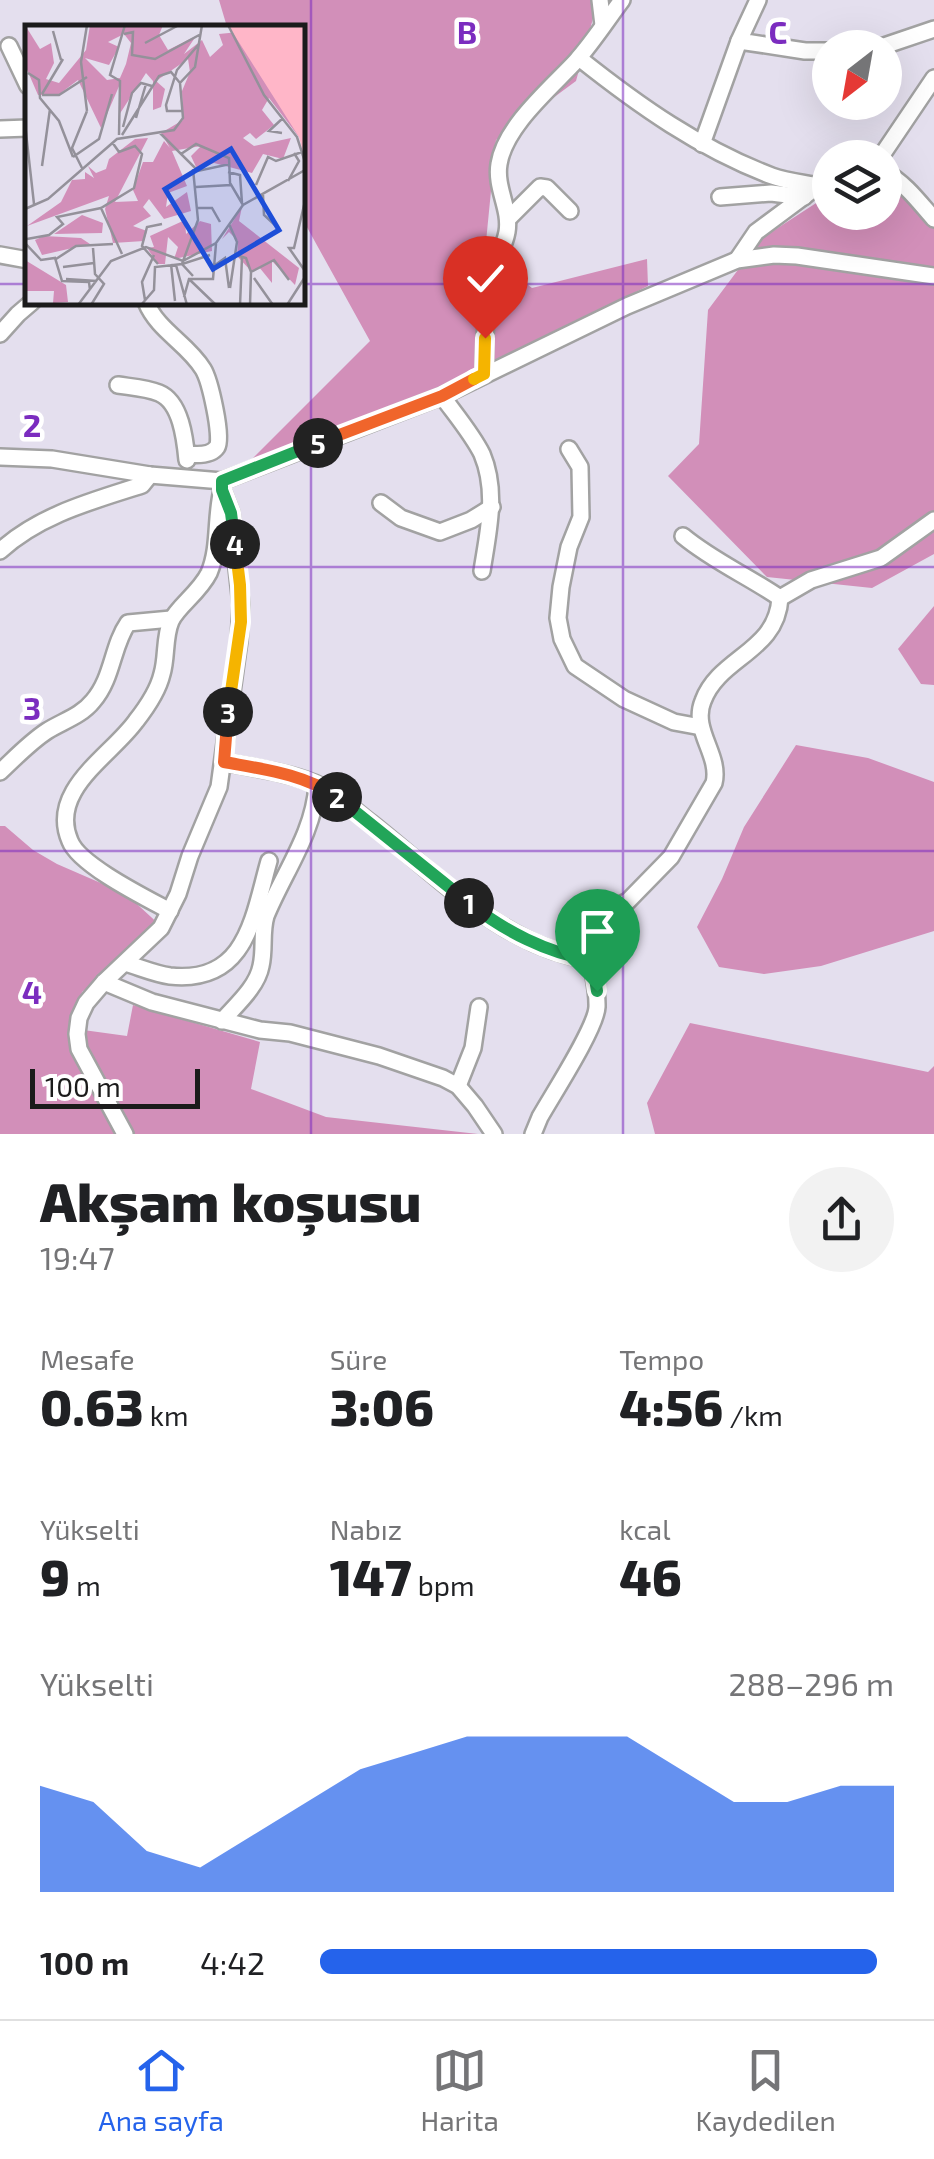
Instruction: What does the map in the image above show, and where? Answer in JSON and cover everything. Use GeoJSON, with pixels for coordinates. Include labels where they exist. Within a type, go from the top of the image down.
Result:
{"type":"FeatureCollection","features":[{"type":"Feature","properties":{"kind":"street"},"geometry":{"type":"LineString","coordinates":[[600,0],[602,25]]}},
{"type":"Feature","properties":{"kind":"street"},"geometry":{"type":"LineString","coordinates":[[484,374],[486,308],[492,269],[504,248],[509,218],[502,200],[499,163],[526,114],[579,58],[622,0]]}},
{"type":"Feature","properties":{"kind":"street"},"geometry":{"type":"LineString","coordinates":[[702,144],[758,0]]}},
{"type":"Feature","properties":{"kind":"street"},"geometry":{"type":"LineString","coordinates":[[902,40],[934,30]]}},
{"type":"Feature","properties":{"kind":"street"},"geometry":{"type":"LineString","coordinates":[[739,42],[812,51]]}},
{"type":"Feature","properties":{"kind":"street"},"geometry":{"type":"LineString","coordinates":[[9,46],[25,80]]}},
{"type":"Feature","properties":{"kind":"street"},"geometry":{"type":"LineString","coordinates":[[579,58],[635,103],[702,144],[775,177],[812,182]]}},
{"type":"Feature","properties":{"kind":"street"},"geometry":{"type":"LineString","coordinates":[[892,140],[934,78]]}},
{"type":"Feature","properties":{"kind":"street"},"geometry":{"type":"LineString","coordinates":[[0,129],[25,128]]}},
{"type":"Feature","properties":{"kind":"street"},"geometry":{"type":"LineString","coordinates":[[902,185],[934,219]]}},
{"type":"Feature","properties":{"kind":"street"},"geometry":{"type":"LineString","coordinates":[[509,218],[540,187],[548,188],[570,210]]}},
{"type":"Feature","properties":{"kind":"street"},"geometry":{"type":"LineString","coordinates":[[737,260],[756,232],[812,191]]}},
{"type":"Feature","properties":{"kind":"street"},"geometry":{"type":"LineString","coordinates":[[720,196],[804,196]]}},
{"type":"Feature","properties":{"kind":"street"},"geometry":{"type":"LineString","coordinates":[[0,255],[25,259]]}},
{"type":"Feature","properties":{"kind":"street"},"geometry":{"type":"LineString","coordinates":[[0,457],[65,461],[222,486],[442,396],[627,306],[737,260],[798,256],[934,276]]}},
{"type":"Feature","properties":{"kind":"street"},"geometry":{"type":"LineString","coordinates":[[0,334],[28,305]]}},
{"type":"Feature","properties":{"kind":"street"},"geometry":{"type":"LineString","coordinates":[[148,305],[160,326],[203,368],[211,387],[219,442],[208,453],[187,454]]}},
{"type":"Feature","properties":{"kind":"street"},"geometry":{"type":"LineString","coordinates":[[118,385],[156,392],[169,399],[180,422],[187,454],[187,479]]}},
{"type":"Feature","properties":{"kind":"street"},"geometry":{"type":"LineString","coordinates":[[442,396],[481,454],[488,478],[492,507],[482,570]]}},
{"type":"Feature","properties":{"kind":"street"},"geometry":{"type":"LineString","coordinates":[[569,449],[580,468],[581,517],[561,587],[558,618],[562,640],[576,666],[624,699],[674,722],[701,727]]}},
{"type":"Feature","properties":{"kind":"street"},"geometry":{"type":"LineString","coordinates":[[0,551],[45,520],[142,485],[150,476]]}},
{"type":"Feature","properties":{"kind":"street"},"geometry":{"type":"LineString","coordinates":[[170,911],[108,875],[78,852],[68,839],[65,814],[77,784],[130,730],[150,702],[162,675],[172,619],[208,574],[216,546],[222,486]]}},
{"type":"Feature","properties":{"kind":"street"},"geometry":{"type":"LineString","coordinates":[[125,1134],[79,1049],[79,1018],[104,982],[161,928],[220,787],[241,605],[231,513],[222,486]]}},
{"type":"Feature","properties":{"kind":"street"},"geometry":{"type":"LineString","coordinates":[[381,503],[401,518],[440,532],[492,507]]}},
{"type":"Feature","properties":{"kind":"street"},"geometry":{"type":"LineString","coordinates":[[533,1134],[597,1012],[589,944],[594,922],[628,902],[671,857],[714,783],[714,762],[701,727],[701,704],[710,688],[759,644],[775,623],[780,598],[811,580],[882,558],[934,520]]}},
{"type":"Feature","properties":{"kind":"street"},"geometry":{"type":"LineString","coordinates":[[682,536],[704,554],[780,598]]}},
{"type":"Feature","properties":{"kind":"street"},"geometry":{"type":"LineString","coordinates":[[0,772],[45,732],[92,704],[102,690],[128,624],[172,619]]}},
{"type":"Feature","properties":{"kind":"street"},"geometry":{"type":"LineString","coordinates":[[224,762],[317,785],[358,813],[484,915],[559,954],[592,960]]}},
{"type":"Feature","properties":{"kind":"street"},"geometry":{"type":"LineString","coordinates":[[222,1020],[259,974],[266,916],[310,827],[317,785]]}},
{"type":"Feature","properties":{"kind":"street"},"geometry":{"type":"LineString","coordinates":[[125,963],[167,976],[212,972],[230,959],[247,937],[269,861]]}},
{"type":"Feature","properties":{"kind":"street"},"geometry":{"type":"LineString","coordinates":[[104,982],[152,1002],[378,1056],[442,1078],[458,1086],[494,1134]]}},
{"type":"Feature","properties":{"kind":"street"},"geometry":{"type":"LineString","coordinates":[[458,1086],[473,1048],[479,1007]]}},
{"type":"Feature","properties":{"kind":"shaded area"},"geometry":{"type":"Polygon","coordinates":[[[219,0],[598,0],[576,81],[496,140],[485,252],[532,288],[647,259],[648,286],[249,480],[241,470],[370,341],[305,224],[305,25],[226,25],[219,0]]]}},
{"type":"Feature","properties":{"kind":"shaded area"},"geometry":{"type":"Polygon","coordinates":[[[902,195],[934,226],[934,554],[872,588],[767,577],[668,476],[699,444],[708,310],[761,239],[812,206],[812,230],[902,230],[902,195]]]}},
{"type":"Feature","properties":{"kind":"shaded area"},"geometry":{"type":"Polygon","coordinates":[[[934,606],[934,685],[921,684],[898,649],[934,606]]]}},
{"type":"Feature","properties":{"kind":"shaded area"},"geometry":{"type":"Polygon","coordinates":[[[796,745],[868,758],[934,782],[934,931],[821,966],[764,974],[719,967],[697,927],[744,827],[796,745]]]}},
{"type":"Feature","properties":{"kind":"shaded area"},"geometry":{"type":"Polygon","coordinates":[[[0,826],[57,864],[126,894],[163,928],[82,992],[76,1029],[127,1036],[133,1005],[260,1042],[251,1089],[326,1117],[478,1134],[0,1134],[0,826]]]}},
{"type":"Feature","properties":{"kind":"shaded area"},"geometry":{"type":"Polygon","coordinates":[[[690,1023],[928,1072],[934,1066],[934,1134],[655,1134],[647,1103],[690,1023]]]}},
{"type":"Feature","properties":{"kind":"route"},"geometry":{"type":"LineString","coordinates":[[485,338],[484,374],[442,396],[222,481],[231,513],[241,605],[224,762],[270,771],[330,792],[484,915],[559,954],[592,960],[597,991]]}}]}
